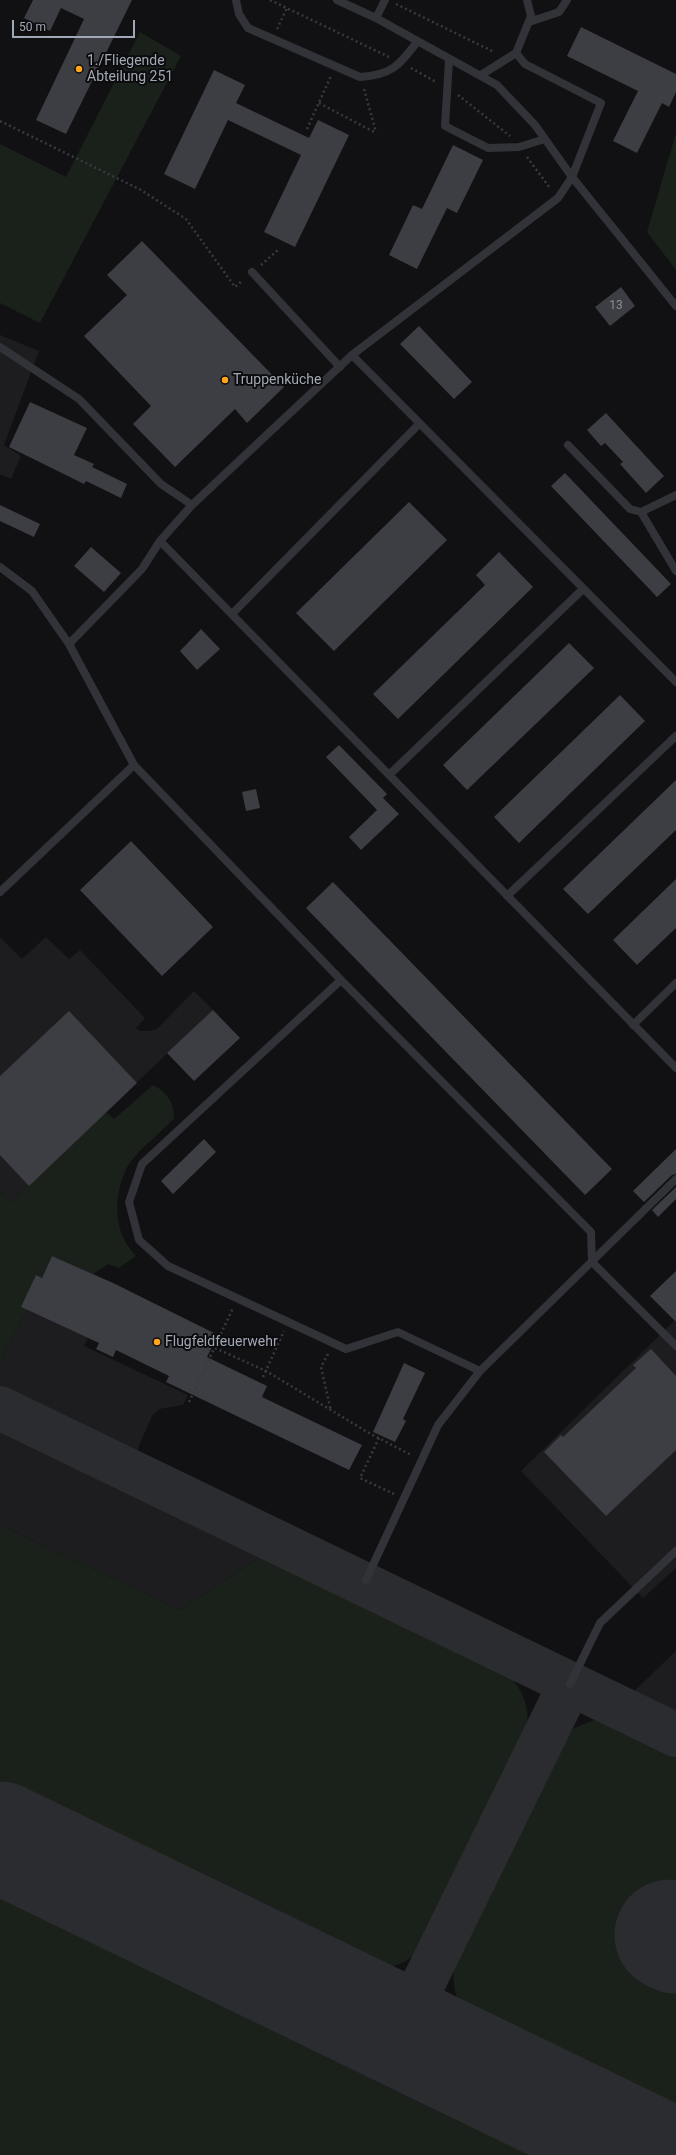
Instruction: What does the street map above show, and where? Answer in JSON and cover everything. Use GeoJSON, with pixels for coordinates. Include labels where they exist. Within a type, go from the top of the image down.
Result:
{"type":"FeatureCollection","features":[{"type":"Feature","properties":{"kind":"lane"},"geometry":{"type":"LineString","coordinates":[[236,0],[239,14],[248,28],[360,77],[379,76],[402,63],[417,42]]}},
{"type":"Feature","properties":{"kind":"lane"},"geometry":{"type":"LineString","coordinates":[[337,0],[376,18],[449,60],[481,75],[497,85],[535,125],[572,177],[676,306]]}},
{"type":"Feature","properties":{"kind":"lane"},"geometry":{"type":"LineString","coordinates":[[376,18],[385,0]]}},
{"type":"Feature","properties":{"kind":"lane"},"geometry":{"type":"LineString","coordinates":[[481,75],[516,53],[531,16],[527,0]]}},
{"type":"Feature","properties":{"kind":"lane"},"geometry":{"type":"LineString","coordinates":[[529,22],[558,12],[567,0]]}},
{"type":"Feature","properties":{"kind":"lane"},"geometry":{"type":"LineString","coordinates":[[69,644],[142,569],[160,541],[192,504],[352,355],[558,198],[572,177],[601,103],[525,64],[516,53]]}},
{"type":"Feature","properties":{"kind":"lane"},"geometry":{"type":"LineString","coordinates":[[449,60],[446,88],[445,126],[488,148],[519,147],[545,139]]}},
{"type":"Feature","properties":{"kind":"lane"},"geometry":{"type":"LineString","coordinates":[[252,272],[340,367]]}},
{"type":"Feature","properties":{"kind":"lane"},"geometry":{"type":"LineString","coordinates":[[0,347],[79,399],[161,484],[192,504]]}},
{"type":"Feature","properties":{"kind":"lane"},"geometry":{"type":"LineString","coordinates":[[352,355],[676,682]]}},
{"type":"Feature","properties":{"kind":"lane"},"geometry":{"type":"LineString","coordinates":[[232,614],[419,424]]}},
{"type":"Feature","properties":{"kind":"lane"},"geometry":{"type":"LineString","coordinates":[[568,445],[630,509],[641,512],[676,495]]}},
{"type":"Feature","properties":{"kind":"lane"},"geometry":{"type":"LineString","coordinates":[[641,512],[676,571]]}},
{"type":"Feature","properties":{"kind":"lane"},"geometry":{"type":"LineString","coordinates":[[160,541],[676,1068]]}},
{"type":"Feature","properties":{"kind":"lane"},"geometry":{"type":"LineString","coordinates":[[0,567],[32,591],[69,644],[134,765],[341,980],[591,1232],[592,1262],[676,1346]]}},
{"type":"Feature","properties":{"kind":"lane"},"geometry":{"type":"LineString","coordinates":[[389,775],[583,589]]}},
{"type":"Feature","properties":{"kind":"lane"},"geometry":{"type":"LineString","coordinates":[[507,896],[676,736]]}},
{"type":"Feature","properties":{"kind":"lane"},"geometry":{"type":"LineString","coordinates":[[0,892],[134,765]]}},
{"type":"Feature","properties":{"kind":"lane"},"geometry":{"type":"LineString","coordinates":[[341,980],[142,1164],[129,1202],[139,1240],[168,1266],[346,1349],[398,1332],[480,1371]]}},
{"type":"Feature","properties":{"kind":"lane"},"geometry":{"type":"LineString","coordinates":[[633,1025],[676,983]]}},
{"type":"Feature","properties":{"kind":"lane"},"geometry":{"type":"LineString","coordinates":[[366,1580],[438,1425],[480,1371],[676,1179]]}},
{"type":"Feature","properties":{"kind":"lane"},"geometry":{"type":"LineString","coordinates":[[570,1684],[600,1623],[676,1551]]}},
{"type":"Feature","properties":{"kind":"path"},"geometry":{"type":"LineString","coordinates":[[270,0],[402,63],[462,97],[507,131],[558,198]]}},
{"type":"Feature","properties":{"kind":"path"},"geometry":{"type":"LineString","coordinates":[[394,3],[507,59]]}},
{"type":"Feature","properties":{"kind":"path"},"geometry":{"type":"LineString","coordinates":[[272,38],[287,8]]}},
{"type":"Feature","properties":{"kind":"path"},"geometry":{"type":"LineString","coordinates":[[307,129],[335,67]]}},
{"type":"Feature","properties":{"kind":"path"},"geometry":{"type":"LineString","coordinates":[[319,103],[376,133],[360,77]]}},
{"type":"Feature","properties":{"kind":"path"},"geometry":{"type":"LineString","coordinates":[[0,121],[141,190],[186,219],[234,287],[279,249]]}},
{"type":"Feature","properties":{"kind":"path"},"geometry":{"type":"LineString","coordinates":[[189,1402],[238,1298]]}},
{"type":"Feature","properties":{"kind":"path"},"geometry":{"type":"LineString","coordinates":[[263,1377],[288,1322]]}},
{"type":"Feature","properties":{"kind":"path"},"geometry":{"type":"LineString","coordinates":[[331,1411],[321,1367],[333,1343]]}},
{"type":"Feature","properties":{"kind":"path"},"geometry":{"type":"LineString","coordinates":[[215,1348],[266,1371],[331,1411],[422,1460]]}},
{"type":"Feature","properties":{"kind":"path"},"geometry":{"type":"LineString","coordinates":[[379,1438],[360,1478],[404,1499]]}},
{"type":"Feature","properties":{"kind":"shaded area"},"geometry":{"type":"Polygon","coordinates":[[[140,32],[181,56],[40,323],[0,303],[0,144],[66,177],[140,32]]]}},
{"type":"Feature","properties":{"kind":"shaded area"},"geometry":{"type":"Polygon","coordinates":[[[676,133],[676,270],[647,232],[676,133]]]}},
{"type":"Feature","properties":{"kind":"shaded area"},"geometry":{"type":"Polygon","coordinates":[[[0,335],[39,351],[4,445],[21,456],[11,479],[0,474],[0,335]]]}},
{"type":"Feature","properties":{"kind":"shaded area"},"geometry":{"type":"Polygon","coordinates":[[[0,937],[22,959],[46,937],[69,959],[80,950],[145,1018],[136,1028],[140,1031],[157,1029],[194,991],[213,1010],[11,1202],[0,1192],[0,937]]]}},
{"type":"Feature","properties":{"kind":"shaded area"},"geometry":{"type":"Polygon","coordinates":[[[153,1085],[166,1094],[169,1098],[173,1107],[174,1118],[133,1158],[121,1182],[118,1213],[121,1233],[136,1256],[119,1268],[108,1264],[93,1274],[52,1256],[42,1278],[36,1275],[27,1310],[0,1362],[0,1192],[11,1202],[106,1112],[114,1119],[153,1085]]]}},
{"type":"Feature","properties":{"kind":"shaded area"},"geometry":{"type":"Polygon","coordinates":[[[27,1310],[88,1338],[84,1346],[188,1395],[183,1405],[159,1409],[152,1416],[138,1448],[140,1460],[0,1391],[0,1362],[27,1310]]]}},
{"type":"Feature","properties":{"kind":"shaded area"},"geometry":{"type":"Polygon","coordinates":[[[674,1321],[676,1322],[676,1568],[643,1598],[521,1471],[674,1321]]]}},
{"type":"Feature","properties":{"kind":"shaded area"},"geometry":{"type":"Polygon","coordinates":[[[0,1428],[265,1554],[180,1610],[0,1525],[0,1428]]]}},
{"type":"Feature","properties":{"kind":"shaded area"},"geometry":{"type":"Polygon","coordinates":[[[0,1525],[180,1610],[265,1554],[504,1670],[522,1693],[525,1701],[528,1718],[527,1739],[427,1943],[420,1951],[397,1965],[380,1968],[360,1967],[0,1794],[0,1525]]]}},
{"type":"Feature","properties":{"kind":"shaded area"},"geometry":{"type":"Polygon","coordinates":[[[676,1651],[676,1712],[633,1692],[676,1651]]]}},
{"type":"Feature","properties":{"kind":"shaded area"},"geometry":{"type":"Polygon","coordinates":[[[594,1720],[605,1720],[676,1754],[676,2124],[490,2034],[465,2014],[456,1992],[453,1976],[453,1961],[560,1740],[570,1730],[594,1720]]]}},
{"type":"Feature","properties":{"kind":"shaded area"},"geometry":{"type":"Polygon","coordinates":[[[0,1882],[560,2155],[0,2155],[0,1882]]]}},
{"type":"Feature","properties":{"kind":"building","name":"1./Fliegende Abteilung 251"},"geometry":{"type":"Polygon","coordinates":[[[33,0],[132,0],[66,134],[36,120],[84,19],[61,8],[50,31],[24,18],[33,0]]]}},
{"type":"Feature","properties":{"kind":"building"},"geometry":{"type":"Polygon","coordinates":[[[581,27],[676,74],[676,92],[669,107],[662,103],[637,153],[613,141],[638,91],[567,56],[581,27]]]}},
{"type":"Feature","properties":{"kind":"building"},"geometry":{"type":"Polygon","coordinates":[[[214,70],[245,85],[236,103],[309,138],[318,120],[349,135],[295,247],[264,232],[301,155],[228,120],[195,189],[164,174],[214,70]]]}},
{"type":"Feature","properties":{"kind":"building"},"geometry":{"type":"Polygon","coordinates":[[[453,145],[483,160],[457,213],[447,208],[417,269],[389,255],[413,205],[422,209],[453,145]]]}},
{"type":"Feature","properties":{"kind":"building"},"geometry":{"type":"Polygon","coordinates":[[[142,241],[284,387],[247,423],[235,409],[175,467],[133,424],[151,406],[84,336],[127,295],[107,275],[142,241]]]}},
{"type":"Feature","properties":{"kind":"building"},"geometry":{"type":"Polygon","coordinates":[[[621,287],[635,306],[610,326],[595,307],[621,287]]]}},
{"type":"Feature","properties":{"kind":"building"},"geometry":{"type":"Polygon","coordinates":[[[419,326],[472,382],[454,399],[400,344],[419,326]]]}},
{"type":"Feature","properties":{"kind":"building"},"geometry":{"type":"Polygon","coordinates":[[[30,402],[87,428],[74,455],[94,464],[92,467],[127,484],[121,498],[86,481],[84,484],[9,447],[30,402]]]}},
{"type":"Feature","properties":{"kind":"building"},"geometry":{"type":"Polygon","coordinates":[[[606,413],[664,476],[646,493],[620,464],[623,462],[605,443],[601,446],[587,430],[606,413]]]}},
{"type":"Feature","properties":{"kind":"building"},"geometry":{"type":"Polygon","coordinates":[[[565,473],[671,584],[657,597],[551,486],[565,473]]]}},
{"type":"Feature","properties":{"kind":"building"},"geometry":{"type":"Polygon","coordinates":[[[409,502],[447,540],[334,651],[296,613],[409,502]]]}},
{"type":"Feature","properties":{"kind":"building"},"geometry":{"type":"Polygon","coordinates":[[[0,505],[40,524],[34,537],[0,521],[0,505]]]}},
{"type":"Feature","properties":{"kind":"building"},"geometry":{"type":"Polygon","coordinates":[[[91,547],[121,573],[104,592],[74,566],[91,547]]]}},
{"type":"Feature","properties":{"kind":"building"},"geometry":{"type":"Polygon","coordinates":[[[499,552],[533,587],[398,719],[373,694],[485,585],[476,575],[499,552]]]}},
{"type":"Feature","properties":{"kind":"building"},"geometry":{"type":"Polygon","coordinates":[[[201,629],[220,649],[197,670],[180,651],[201,629]]]}},
{"type":"Feature","properties":{"kind":"building"},"geometry":{"type":"Polygon","coordinates":[[[569,643],[594,668],[467,790],[443,765],[569,643]]]}},
{"type":"Feature","properties":{"kind":"building"},"geometry":{"type":"Polygon","coordinates":[[[620,695],[645,721],[519,843],[494,817],[620,695]]]}},
{"type":"Feature","properties":{"kind":"building"},"geometry":{"type":"Polygon","coordinates":[[[339,745],[387,794],[383,798],[399,814],[361,850],[349,837],[377,810],[326,757],[339,745]]]}},
{"type":"Feature","properties":{"kind":"building"},"geometry":{"type":"Polygon","coordinates":[[[676,780],[676,830],[588,914],[563,889],[676,780]]]}},
{"type":"Feature","properties":{"kind":"building"},"geometry":{"type":"Polygon","coordinates":[[[256,789],[260,808],[246,811],[242,792],[256,789]]]}},
{"type":"Feature","properties":{"kind":"building"},"geometry":{"type":"Polygon","coordinates":[[[131,841],[213,927],[162,976],[80,890],[131,841]]]}},
{"type":"Feature","properties":{"kind":"building"},"geometry":{"type":"Polygon","coordinates":[[[676,879],[676,928],[637,965],[613,940],[676,879]]]}},
{"type":"Feature","properties":{"kind":"building"},"geometry":{"type":"Polygon","coordinates":[[[333,882],[612,1169],[585,1195],[306,908],[333,882]]]}},
{"type":"Feature","properties":{"kind":"building"},"geometry":{"type":"Polygon","coordinates":[[[213,1010],[240,1038],[194,1081],[167,1053],[213,1010]]]}},
{"type":"Feature","properties":{"kind":"building"},"geometry":{"type":"Polygon","coordinates":[[[69,1011],[137,1083],[29,1186],[0,1155],[0,1076],[69,1011]]]}},
{"type":"Feature","properties":{"kind":"building"},"geometry":{"type":"Polygon","coordinates":[[[204,1139],[216,1152],[173,1194],[161,1181],[204,1139]]]}},
{"type":"Feature","properties":{"kind":"building"},"geometry":{"type":"Polygon","coordinates":[[[676,1149],[676,1174],[672,1175],[644,1202],[633,1191],[676,1149]]]}},
{"type":"Feature","properties":{"kind":"building"},"geometry":{"type":"Polygon","coordinates":[[[676,1187],[676,1199],[658,1217],[652,1210],[676,1187]]]}},
{"type":"Feature","properties":{"kind":"building"},"geometry":{"type":"Polygon","coordinates":[[[52,1256],[113,1283],[218,1335],[207,1357],[267,1386],[262,1397],[362,1445],[349,1470],[166,1382],[169,1376],[116,1350],[113,1357],[96,1349],[99,1343],[21,1307],[36,1275],[42,1278],[52,1256]]]}},
{"type":"Feature","properties":{"kind":"building"},"geometry":{"type":"Polygon","coordinates":[[[676,1271],[676,1322],[650,1296],[676,1271]]]}},
{"type":"Feature","properties":{"kind":"building"},"geometry":{"type":"Polygon","coordinates":[[[651,1349],[676,1376],[676,1450],[606,1516],[544,1452],[561,1435],[563,1437],[636,1368],[633,1365],[651,1349]]]}},
{"type":"Feature","properties":{"kind":"building"},"geometry":{"type":"Polygon","coordinates":[[[404,1363],[425,1373],[403,1419],[406,1421],[395,1442],[373,1432],[404,1363]]]}},
{"type":"Feature","properties":{"kind":"taxiway"},"geometry":{"type":"LineString","coordinates":[[0,1408],[676,1735]]}},
{"type":"Feature","properties":{"kind":"taxiway"},"geometry":{"type":"LineString","coordinates":[[348,2006],[369,2011],[388,2010],[405,2003],[421,1988],[570,1684]]}},
{"type":"Feature","properties":{"kind":"taxiway"},"geometry":{"type":"LineString","coordinates":[[421,1988],[420,2009],[425,2027],[436,2042],[452,2056]]}},
{"type":"Feature","properties":{"kind":"runway"},"geometry":{"type":"LineString","coordinates":[[0,1837],[656,2155]]}},
{"type":"Feature","properties":{"kind":"runway"},"geometry":{"type":"LineString","coordinates":[[670,1935],[676,1938]]}},
{"type":"Feature","properties":{"kind":"place","name":"1./Fliegende Abteilung 251"},"geometry":{"type":"Point","coordinates":[79,69]}},
{"type":"Feature","properties":{"kind":"place","name":"Truppenküche"},"geometry":{"type":"Point","coordinates":[225,380]}},
{"type":"Feature","properties":{"kind":"place","name":"Flugfeldfeuerwehr"},"geometry":{"type":"Point","coordinates":[157,1342]}}]}
